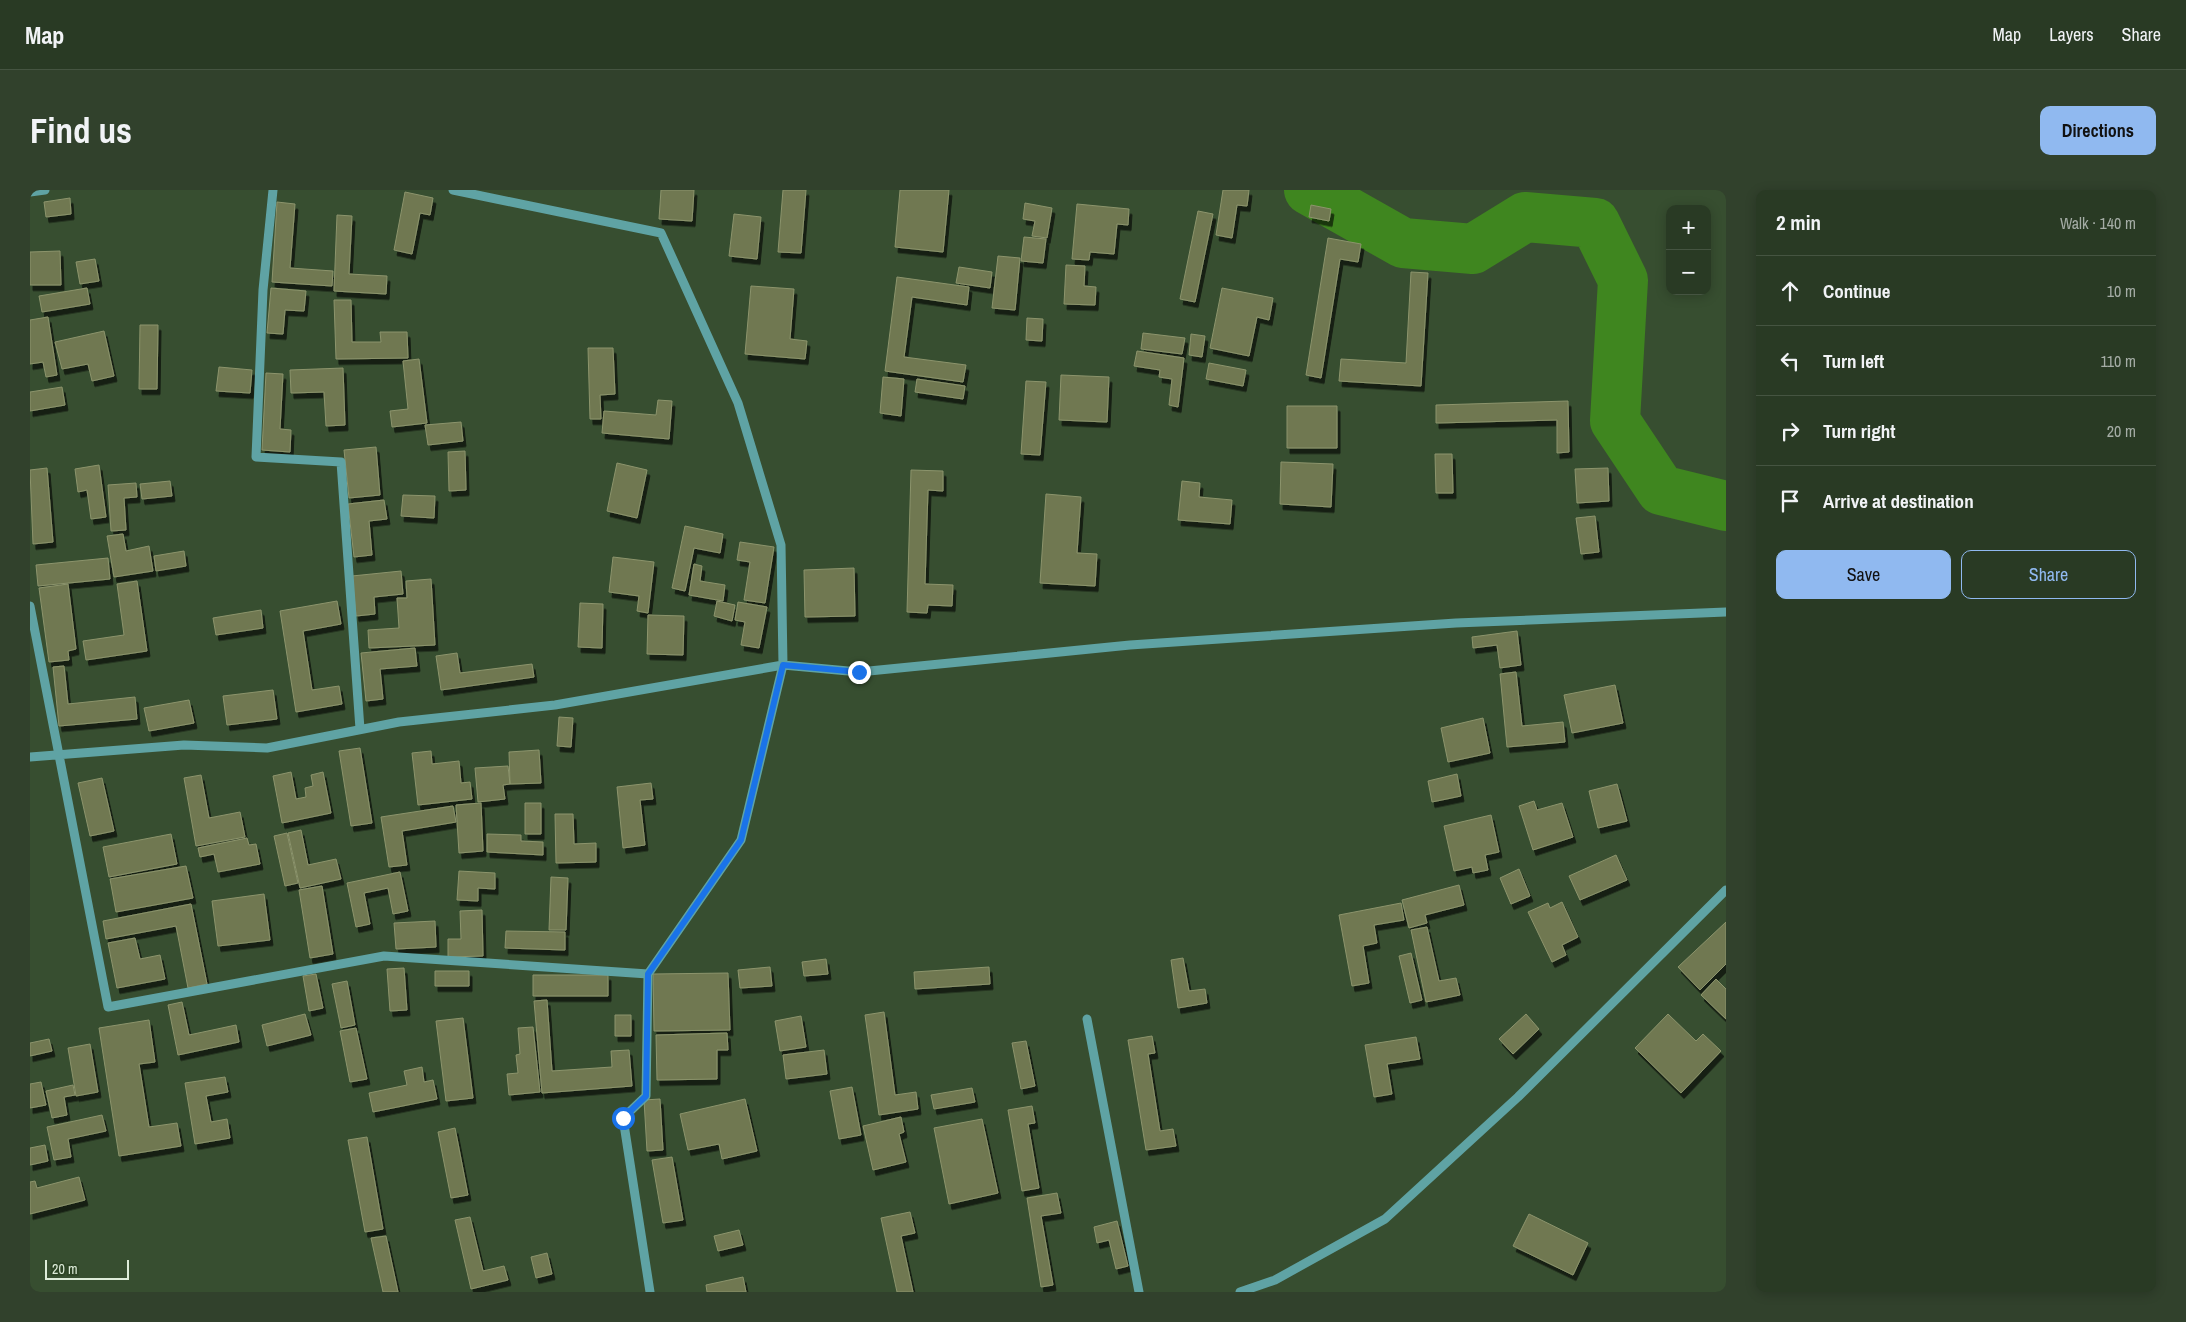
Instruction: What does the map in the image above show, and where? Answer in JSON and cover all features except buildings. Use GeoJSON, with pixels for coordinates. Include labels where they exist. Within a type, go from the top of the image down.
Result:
{"type":"FeatureCollection","features":[{"type":"Feature","properties":{"kind":"street"},"geometry":{"type":"LineString","coordinates":[[30,192],[45,190]]}},
{"type":"Feature","properties":{"kind":"street"},"geometry":{"type":"LineString","coordinates":[[273,190],[263,290],[256,457],[341,462],[360,729]]}},
{"type":"Feature","properties":{"kind":"street"},"geometry":{"type":"LineString","coordinates":[[453,190],[661,232],[738,403],[781,545],[783,665],[741,840],[648,974],[646,1096],[623,1118],[650,1292]]}},
{"type":"Feature","properties":{"kind":"street"},"geometry":{"type":"LineString","coordinates":[[30,606],[108,1007],[384,956],[648,974]]}},
{"type":"Feature","properties":{"kind":"street"},"geometry":{"type":"LineString","coordinates":[[30,757],[184,745],[267,748],[399,722],[555,705],[783,665],[859,672],[1130,645],[1456,622],[1726,612]]}},
{"type":"Feature","properties":{"kind":"street"},"geometry":{"type":"LineString","coordinates":[[1240,1292],[1275,1280],[1386,1219],[1518,1097],[1726,890]]}},
{"type":"Feature","properties":{"kind":"street"},"geometry":{"type":"LineString","coordinates":[[1087,1019],[1139,1292]]}},
{"type":"Feature","properties":{"kind":"waterway"},"geometry":{"type":"LineString","coordinates":[[1309,190],[1403,243],[1473,249],[1525,217],[1595,223],[1623,280],[1615,421],[1661,490],[1726,506]]}},
{"type":"Feature","properties":{"kind":"route"},"geometry":{"type":"LineString","coordinates":[[623,1118],[646,1096],[648,974],[741,840],[783,665],[859,672]]}}]}
